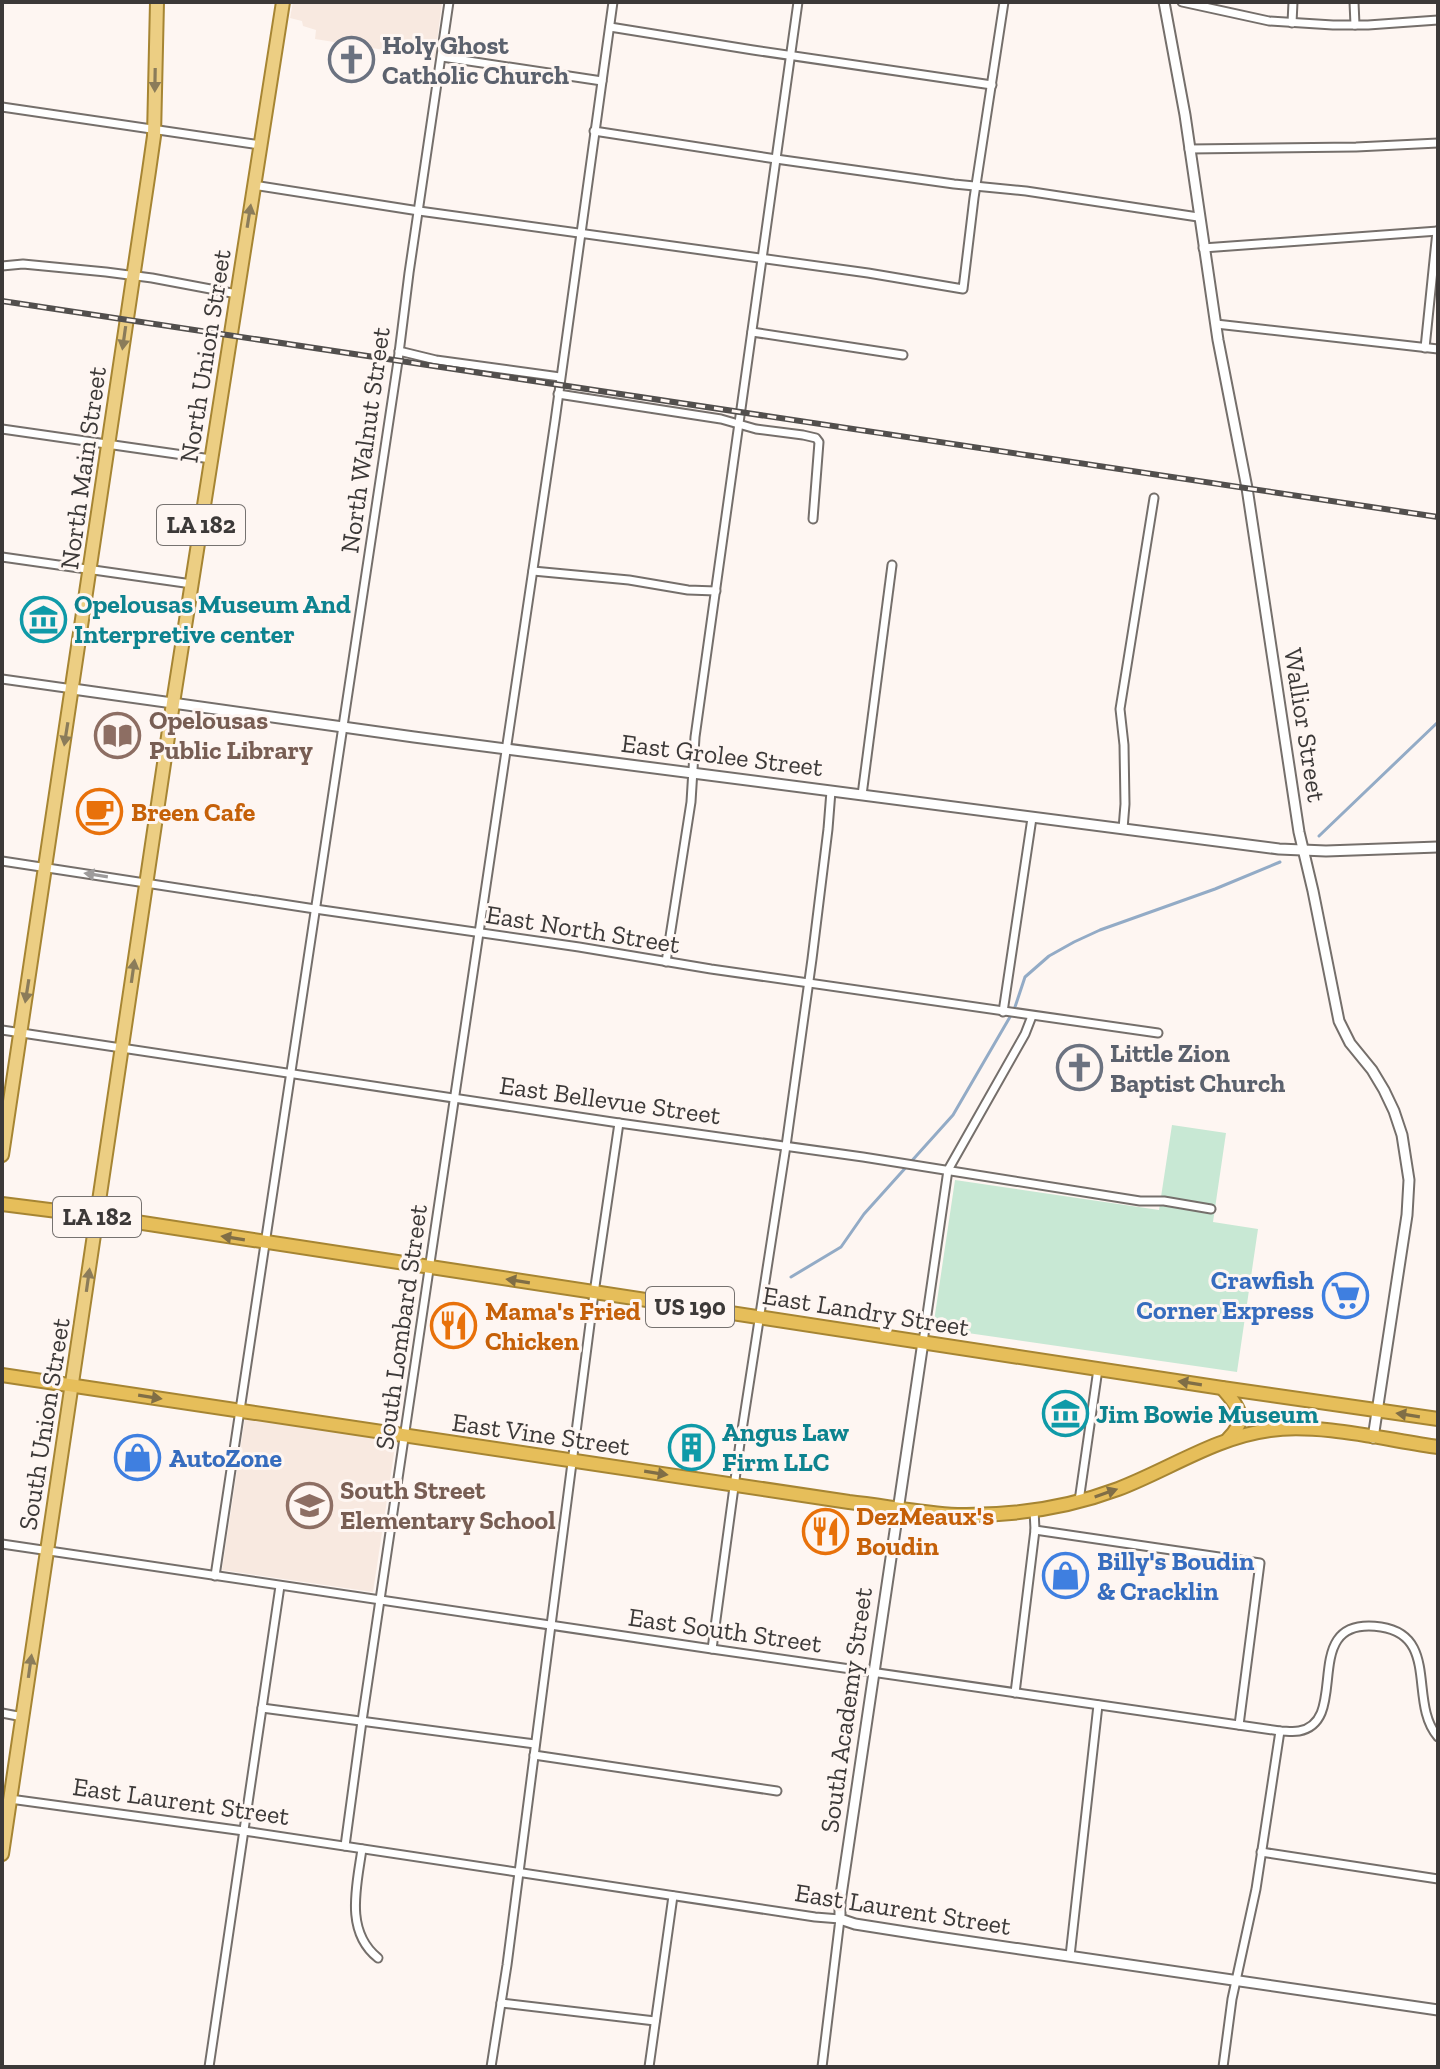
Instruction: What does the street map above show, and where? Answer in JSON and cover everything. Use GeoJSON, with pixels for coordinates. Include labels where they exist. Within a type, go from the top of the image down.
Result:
{"type":"FeatureCollection","features":[{"type":"Feature","properties":{"kind":"highway","name":"East Landry Street"},"geometry":{"type":"LineString","coordinates":[[2,1204],[1438,1419]]}},
{"type":"Feature","properties":{"kind":"highway","name":"East Vine Street"},"geometry":{"type":"LineString","coordinates":[[2,1375],[919,1512],[978,1515],[1079,1501],[1130,1484],[1253,1432],[1292,1428],[1438,1447]]}},
{"type":"Feature","properties":{"kind":"highway"},"geometry":{"type":"LineString","coordinates":[[1222,1388],[1235,1403],[1240,1418],[1236,1431],[1226,1441]]}},
{"type":"Feature","properties":{"kind":"main road","name":"North Main Street"},"geometry":{"type":"LineString","coordinates":[[2,1155],[154,129],[157,2]]}},
{"type":"Feature","properties":{"kind":"main road","name":"North Union Street"},"geometry":{"type":"LineString","coordinates":[[122,1049],[283,2]]}},
{"type":"Feature","properties":{"kind":"main road","name":"South Union Street"},"geometry":{"type":"LineString","coordinates":[[2,1854],[122,1049]]}},
{"type":"Feature","properties":{"kind":"street","name":"North Walnut Street"},"geometry":{"type":"LineString","coordinates":[[215,1576],[449,2]]}},
{"type":"Feature","properties":{"kind":"street","name":"South Lombard Street"},"geometry":{"type":"LineString","coordinates":[[345,1846],[533,571],[613,2]]}},
{"type":"Feature","properties":{"kind":"street"},"geometry":{"type":"LineString","coordinates":[[666,962],[681,873],[695,737],[798,2]]}},
{"type":"Feature","properties":{"kind":"street"},"geometry":{"type":"LineString","coordinates":[[253,185],[963,289],[1004,2]]}},
{"type":"Feature","properties":{"kind":"street","name":"Wallior Street"},"geometry":{"type":"LineString","coordinates":[[1164,2],[1203,248],[1247,488],[1299,832],[1339,1021],[1350,1043],[1384,1090],[1406,1147],[1409,1180],[1407,1215],[1373,1438]]}},
{"type":"Feature","properties":{"kind":"street"},"geometry":{"type":"LineString","coordinates":[[1182,2],[1292,23],[1355,25],[1438,20]]}},
{"type":"Feature","properties":{"kind":"street"},"geometry":{"type":"LineString","coordinates":[[1292,23],[1293,2]]}},
{"type":"Feature","properties":{"kind":"street"},"geometry":{"type":"LineString","coordinates":[[1354,2],[1355,25]]}},
{"type":"Feature","properties":{"kind":"street"},"geometry":{"type":"LineString","coordinates":[[610,27],[992,85]]}},
{"type":"Feature","properties":{"kind":"street"},"geometry":{"type":"LineString","coordinates":[[442,57],[602,81]]}},
{"type":"Feature","properties":{"kind":"street"},"geometry":{"type":"LineString","coordinates":[[2,107],[260,145]]}},
{"type":"Feature","properties":{"kind":"street"},"geometry":{"type":"LineString","coordinates":[[594,131],[1198,217]]}},
{"type":"Feature","properties":{"kind":"street"},"geometry":{"type":"LineString","coordinates":[[1189,149],[1438,143]]}},
{"type":"Feature","properties":{"kind":"street"},"geometry":{"type":"LineString","coordinates":[[1203,248],[1438,231],[1425,348]]}},
{"type":"Feature","properties":{"kind":"street"},"geometry":{"type":"LineString","coordinates":[[2,266],[23,264],[133,277],[237,294]]}},
{"type":"Feature","properties":{"kind":"street"},"geometry":{"type":"LineString","coordinates":[[1216,324],[1438,349]]}},
{"type":"Feature","properties":{"kind":"street"},"geometry":{"type":"LineString","coordinates":[[752,332],[903,355]]}},
{"type":"Feature","properties":{"kind":"street"},"geometry":{"type":"LineString","coordinates":[[399,351],[756,429],[816,438],[819,442],[813,519]]}},
{"type":"Feature","properties":{"kind":"street"},"geometry":{"type":"LineString","coordinates":[[2,429],[211,459]]}},
{"type":"Feature","properties":{"kind":"street"},"geometry":{"type":"LineString","coordinates":[[1123,829],[1124,760],[1120,709],[1154,498]]}},
{"type":"Feature","properties":{"kind":"street"},"geometry":{"type":"LineString","coordinates":[[2,557],[192,584]]}},
{"type":"Feature","properties":{"kind":"street"},"geometry":{"type":"LineString","coordinates":[[862,795],[892,565]]}},
{"type":"Feature","properties":{"kind":"street"},"geometry":{"type":"LineString","coordinates":[[533,571],[716,591]]}},
{"type":"Feature","properties":{"kind":"street","name":"East Grolee Street"},"geometry":{"type":"LineString","coordinates":[[2,679],[507,749],[1304,851],[1438,847]]}},
{"type":"Feature","properties":{"kind":"street"},"geometry":{"type":"LineString","coordinates":[[712,1649],[786,1146],[831,791]]}},
{"type":"Feature","properties":{"kind":"street"},"geometry":{"type":"LineString","coordinates":[[1005,1012],[1032,818]]}},
{"type":"Feature","properties":{"kind":"street","name":"East North Street"},"geometry":{"type":"LineString","coordinates":[[2,861],[1158,1033]]}},
{"type":"Feature","properties":{"kind":"street"},"geometry":{"type":"LineString","coordinates":[[948,1170],[1025,1034],[1032,1016]]}},
{"type":"Feature","properties":{"kind":"street","name":"East Bellevue Street"},"geometry":{"type":"LineString","coordinates":[[2,1030],[1140,1201],[1164,1201],[1211,1209]]}},
{"type":"Feature","properties":{"kind":"street"},"geometry":{"type":"LineString","coordinates":[[491,2067],[619,1123]]}},
{"type":"Feature","properties":{"kind":"street","name":"South Academy Street"},"geometry":{"type":"LineString","coordinates":[[822,2067],[840,1902],[948,1170]]}},
{"type":"Feature","properties":{"kind":"street"},"geometry":{"type":"LineString","coordinates":[[1079,1501],[1098,1369]]}},
{"type":"Feature","properties":{"kind":"street"},"geometry":{"type":"LineString","coordinates":[[1015,1693],[1035,1530],[1034,1509]]}},
{"type":"Feature","properties":{"kind":"street"},"geometry":{"type":"LineString","coordinates":[[1035,1530],[1260,1563],[1239,1725]]}},
{"type":"Feature","properties":{"kind":"street","name":"East South Street"},"geometry":{"type":"LineString","coordinates":[[2,1544],[1280,1731],[1298,1732],[1320,1717],[1334,1646],[1341,1636],[1364,1625],[1399,1631],[1417,1650],[1428,1721],[1438,1737]]}},
{"type":"Feature","properties":{"kind":"street"},"geometry":{"type":"LineString","coordinates":[[209,2067],[280,1586]]}},
{"type":"Feature","properties":{"kind":"street"},"geometry":{"type":"LineString","coordinates":[[1070,1956],[1098,1705]]}},
{"type":"Feature","properties":{"kind":"street"},"geometry":{"type":"LineString","coordinates":[[262,1708],[535,1744]]}},
{"type":"Feature","properties":{"kind":"street"},"geometry":{"type":"LineString","coordinates":[[2,1713],[23,1717]]}},
{"type":"Feature","properties":{"kind":"street"},"geometry":{"type":"LineString","coordinates":[[1223,2067],[1230,2011],[1256,1889],[1280,1731]]}},
{"type":"Feature","properties":{"kind":"street"},"geometry":{"type":"LineString","coordinates":[[534,1755],[777,1791]]}},
{"type":"Feature","properties":{"kind":"street","name":"East Laurent Street"},"geometry":{"type":"LineString","coordinates":[[10,1799],[840,1919],[900,1931],[1438,2010]]}},
{"type":"Feature","properties":{"kind":"street"},"geometry":{"type":"LineString","coordinates":[[362,1849],[356,1923],[366,1944],[378,1958]]}},
{"type":"Feature","properties":{"kind":"street"},"geometry":{"type":"LineString","coordinates":[[1261,1852],[1438,1879]]}},
{"type":"Feature","properties":{"kind":"street"},"geometry":{"type":"LineString","coordinates":[[649,2067],[673,1896]]}},
{"type":"Feature","properties":{"kind":"street"},"geometry":{"type":"LineString","coordinates":[[501,2003],[655,2021]]}},
{"type":"Feature","properties":{"kind":"shaded area"},"geometry":{"type":"Polygon","coordinates":[[[293,2],[442,2],[435,58],[315,39],[316,30],[290,18],[293,2]]]}},
{"type":"Feature","properties":{"kind":"shaded area","name":"South Street Elementary School"},"geometry":{"type":"Polygon","coordinates":[[[245,1418],[396,1440],[373,1592],[222,1570],[245,1418]]]}},
{"type":"Feature","properties":{"kind":"green space"},"geometry":{"type":"Polygon","coordinates":[[[1172,1125],[1226,1133],[1213,1222],[1258,1229],[1237,1372],[933,1328],[955,1180],[1159,1210],[1172,1125]]]}},
{"type":"Feature","properties":{"kind":"waterway"},"geometry":{"type":"LineString","coordinates":[[1319,836],[1438,722]]}},
{"type":"Feature","properties":{"kind":"waterway"},"geometry":{"type":"LineString","coordinates":[[791,1277],[841,1247],[864,1214],[953,1115],[1014,1010],[1025,977],[1049,956],[1100,930],[1280,862]]}},
{"type":"Feature","properties":{"kind":"railway"},"geometry":{"type":"LineString","coordinates":[[2,301],[1438,517]]}},
{"type":"Feature","properties":{"kind":"place","name":"Holy Ghost Catholic Church"},"geometry":{"type":"Point","coordinates":[351,60]}},
{"type":"Feature","properties":{"kind":"place","name":"Opelousas Museum And Interpretive center"},"geometry":{"type":"Point","coordinates":[43,619]}},
{"type":"Feature","properties":{"kind":"place","name":"Opelousas Public Library"},"geometry":{"type":"Point","coordinates":[118,735]}},
{"type":"Feature","properties":{"kind":"place","name":"Breen Cafe"},"geometry":{"type":"Point","coordinates":[100,812]}},
{"type":"Feature","properties":{"kind":"place","name":"Little Zion Baptist Church"},"geometry":{"type":"Point","coordinates":[1079,1068]}},
{"type":"Feature","properties":{"kind":"place","name":"Crawfish Corner Express"},"geometry":{"type":"Point","coordinates":[1345,1295]}},
{"type":"Feature","properties":{"kind":"place","name":"Mama's Fried Chicken"},"geometry":{"type":"Point","coordinates":[454,1326]}},
{"type":"Feature","properties":{"kind":"place","name":"Jim Bowie Museum"},"geometry":{"type":"Point","coordinates":[1065,1414]}},
{"type":"Feature","properties":{"kind":"place","name":"Angus Law Firm LLC"},"geometry":{"type":"Point","coordinates":[691,1447]}},
{"type":"Feature","properties":{"kind":"place","name":"AutoZone"},"geometry":{"type":"Point","coordinates":[138,1458]}},
{"type":"Feature","properties":{"kind":"place","name":"South Street Elementary School"},"geometry":{"type":"Point","coordinates":[309,1505]}},
{"type":"Feature","properties":{"kind":"place","name":"DezMeaux's Boudin"},"geometry":{"type":"Point","coordinates":[825,1531]}},
{"type":"Feature","properties":{"kind":"place","name":"Billy's Boudin & Cracklin"},"geometry":{"type":"Point","coordinates":[1066,1576]}}]}
